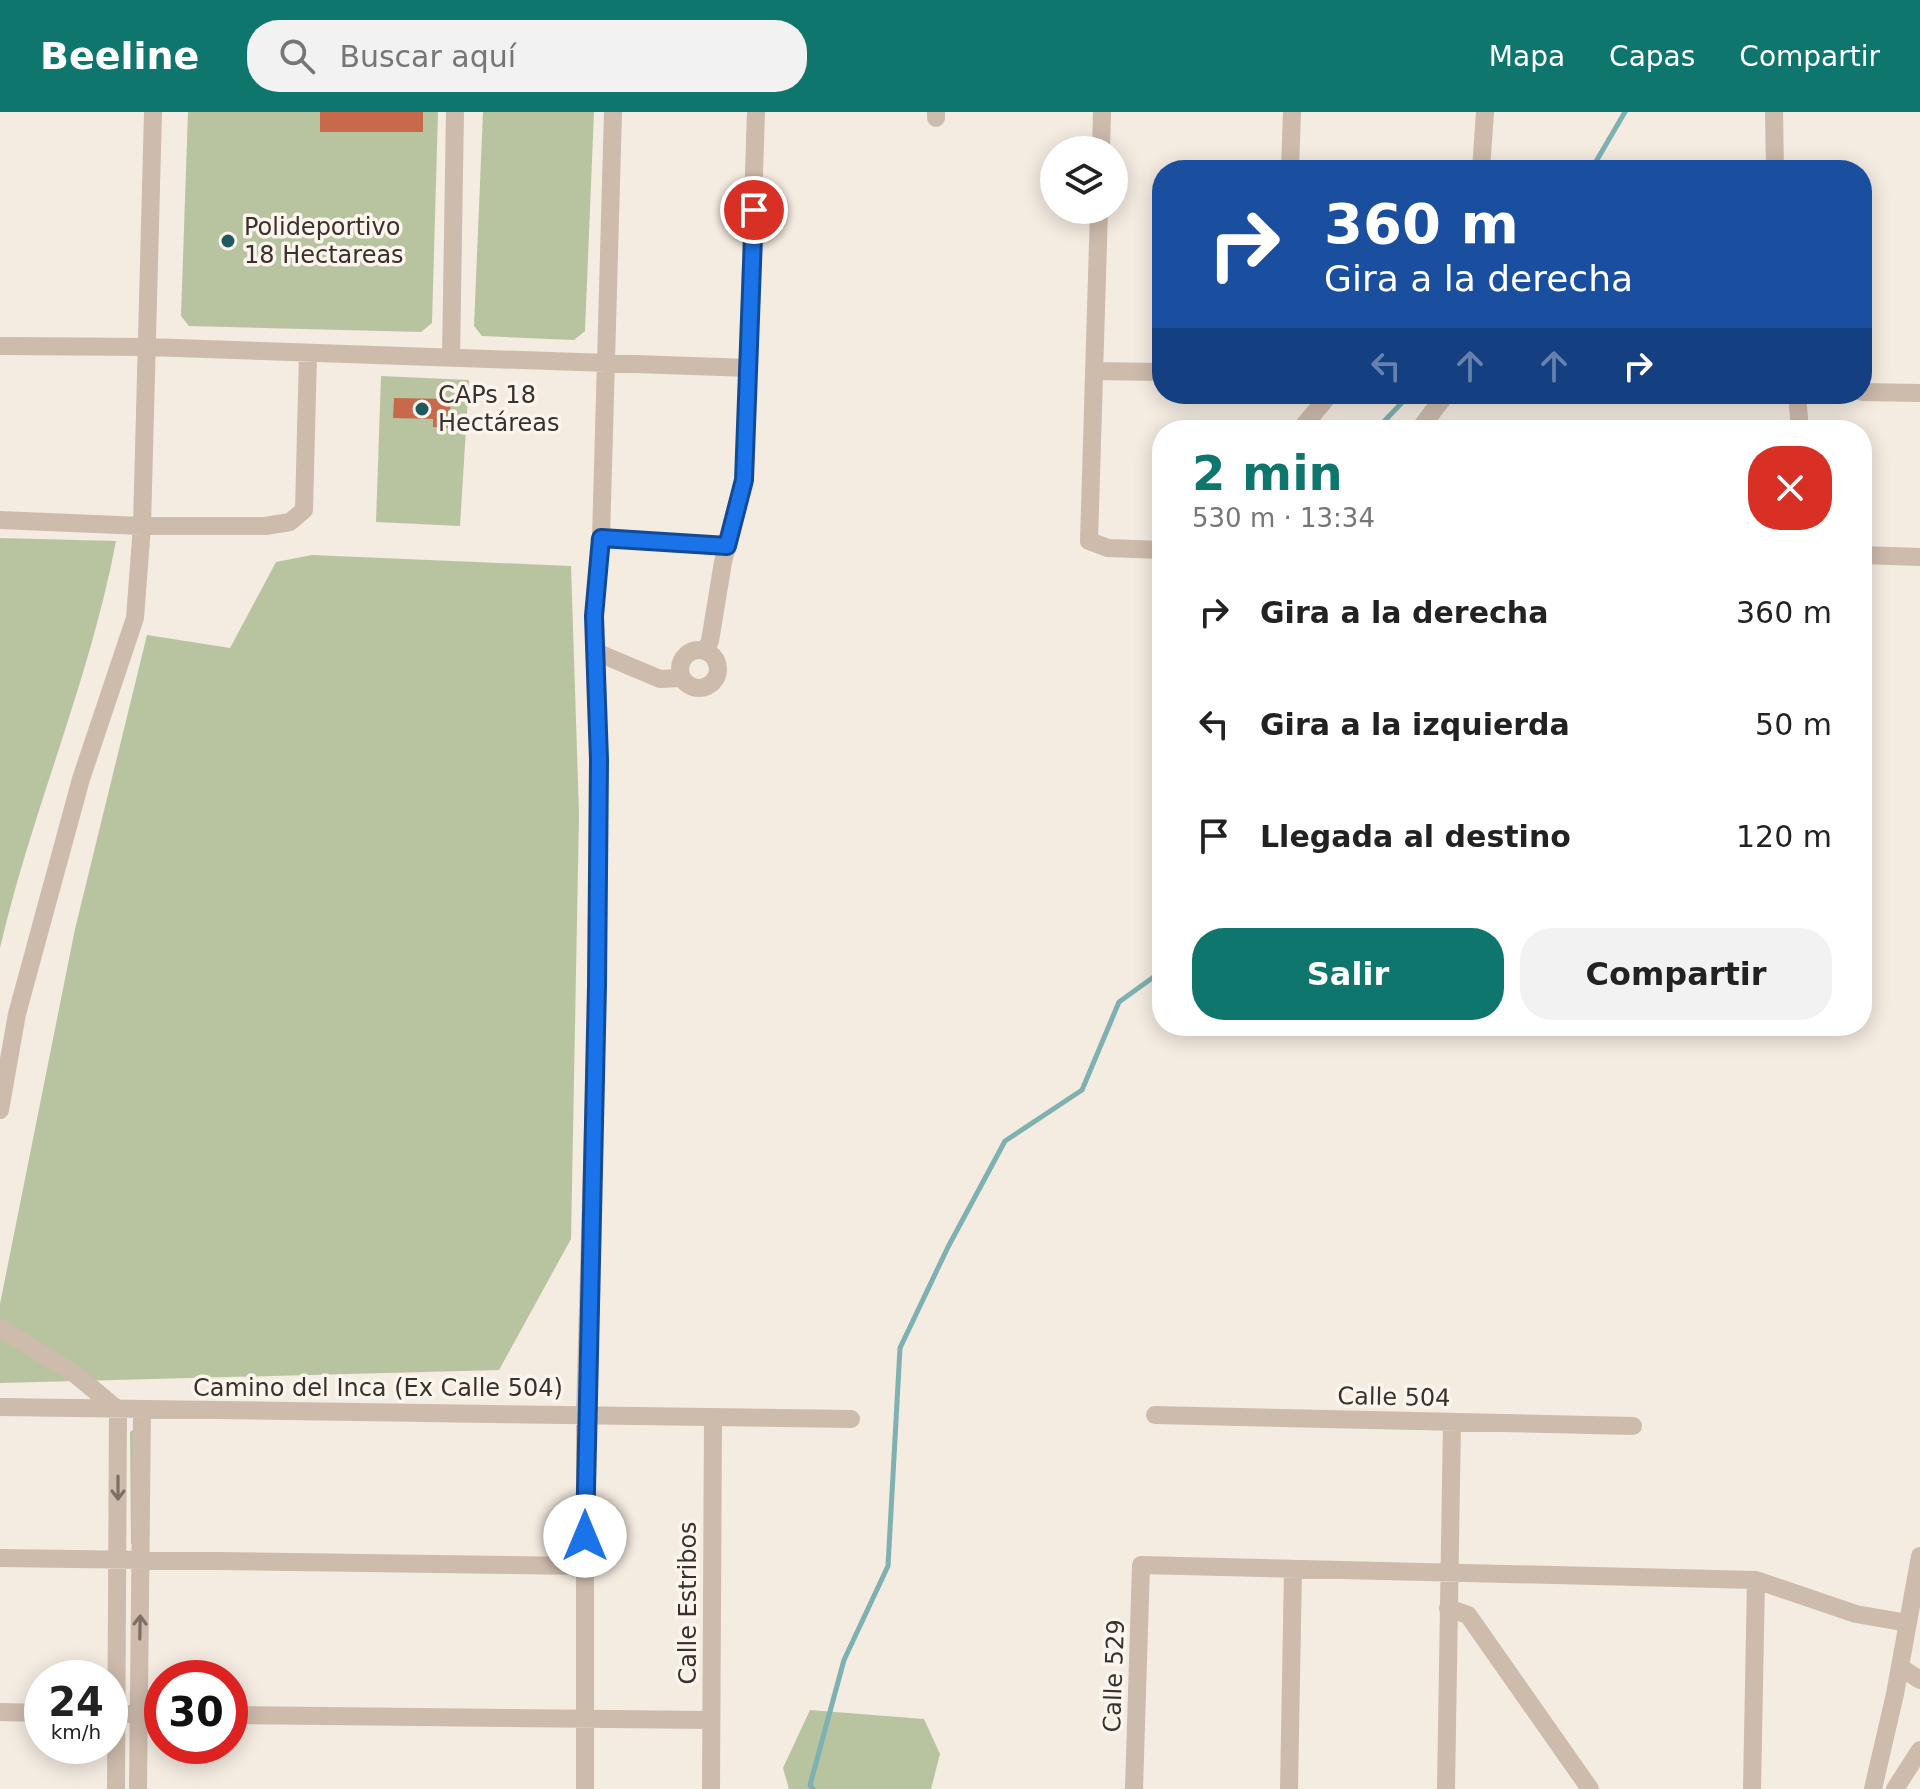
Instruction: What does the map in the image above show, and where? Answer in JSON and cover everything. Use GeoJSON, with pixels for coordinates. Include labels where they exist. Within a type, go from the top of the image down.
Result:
{"type":"FeatureCollection","features":[{"type":"Feature","properties":{"kind":"street"},"geometry":{"type":"LineString","coordinates":[[0,1110],[17,1014],[81,779],[135,618],[142,526],[153,112]]}},
{"type":"Feature","properties":{"kind":"street"},"geometry":{"type":"LineString","coordinates":[[451,358],[455,112]]}},
{"type":"Feature","properties":{"kind":"street"},"geometry":{"type":"LineString","coordinates":[[585,1789],[585,1414],[597,986],[594,616],[601,538],[613,112]]}},
{"type":"Feature","properties":{"kind":"street"},"geometry":{"type":"LineString","coordinates":[[705,651],[710,641],[725,554],[744,480],[756,112]]}},
{"type":"Feature","properties":{"kind":"street"},"geometry":{"type":"LineString","coordinates":[[1101,136],[1102,112]]}},
{"type":"Feature","properties":{"kind":"street"},"geometry":{"type":"LineString","coordinates":[[1290,160],[1292,112]]}},
{"type":"Feature","properties":{"kind":"street"},"geometry":{"type":"LineString","coordinates":[[1482,160],[1485,112]]}},
{"type":"Feature","properties":{"kind":"street"},"geometry":{"type":"LineString","coordinates":[[1774,112],[1775,160]]}},
{"type":"Feature","properties":{"kind":"street"},"geometry":{"type":"LineString","coordinates":[[1099,224],[1089,541],[1108,548],[1152,550]]}},
{"type":"Feature","properties":{"kind":"street"},"geometry":{"type":"LineString","coordinates":[[0,346],[148,347],[749,368]]}},
{"type":"Feature","properties":{"kind":"street"},"geometry":{"type":"LineString","coordinates":[[0,520],[142,526],[265,526],[290,522],[304,510],[308,354]]}},
{"type":"Feature","properties":{"kind":"street"},"geometry":{"type":"LineString","coordinates":[[1094,371],[1152,372]]}},
{"type":"Feature","properties":{"kind":"street"},"geometry":{"type":"LineString","coordinates":[[1872,392],[1920,393]]}},
{"type":"Feature","properties":{"kind":"street"},"geometry":{"type":"LineString","coordinates":[[1308,420],[1322,404]]}},
{"type":"Feature","properties":{"kind":"street"},"geometry":{"type":"LineString","coordinates":[[601,538],[725,554]]}},
{"type":"Feature","properties":{"kind":"street"},"geometry":{"type":"LineString","coordinates":[[1872,555],[1920,557]]}},
{"type":"Feature","properties":{"kind":"street"},"geometry":{"type":"LineString","coordinates":[[596,652],[660,679],[682,678],[697,688],[714,682],[717,664],[705,651],[692,651],[682,659],[682,678]]}},
{"type":"Feature","properties":{"kind":"street"},"geometry":{"type":"LineString","coordinates":[[0,1328],[75,1374],[118,1410],[115,1660]]}},
{"type":"Feature","properties":{"kind":"street","name":"Camino del Inca (Ex Calle 504)"},"geometry":{"type":"LineString","coordinates":[[0,1407],[851,1419]]}},
{"type":"Feature","properties":{"kind":"street"},"geometry":{"type":"LineString","coordinates":[[138,1789],[142,1411]]}},
{"type":"Feature","properties":{"kind":"street","name":"Calle 504"},"geometry":{"type":"LineString","coordinates":[[1155,1415],[1633,1426]]}},
{"type":"Feature","properties":{"kind":"street","name":"Calle Estribos"},"geometry":{"type":"LineString","coordinates":[[711,1789],[713,1418]]}},
{"type":"Feature","properties":{"kind":"street"},"geometry":{"type":"LineString","coordinates":[[1446,1789],[1452,1422]]}},
{"type":"Feature","properties":{"kind":"street"},"geometry":{"type":"LineString","coordinates":[[1873,1789],[1920,1556]]}},
{"type":"Feature","properties":{"kind":"street"},"geometry":{"type":"LineString","coordinates":[[0,1558],[585,1566]]}},
{"type":"Feature","properties":{"kind":"street","name":"Calle 529"},"geometry":{"type":"LineString","coordinates":[[1134,1789],[1141,1565],[1293,1569]]}},
{"type":"Feature","properties":{"kind":"street"},"geometry":{"type":"LineString","coordinates":[[1289,1789],[1293,1569],[1756,1580],[1856,1614],[1908,1623]]}},
{"type":"Feature","properties":{"kind":"street"},"geometry":{"type":"LineString","coordinates":[[1752,1789],[1756,1580]]}},
{"type":"Feature","properties":{"kind":"street"},"geometry":{"type":"LineString","coordinates":[[1448,1608],[1468,1615],[1590,1789]]}},
{"type":"Feature","properties":{"kind":"street"},"geometry":{"type":"LineString","coordinates":[[1900,1667],[1920,1680]]}},
{"type":"Feature","properties":{"kind":"street"},"geometry":{"type":"LineString","coordinates":[[0,1712],[24,1713]]}},
{"type":"Feature","properties":{"kind":"street"},"geometry":{"type":"LineString","coordinates":[[128,1714],[144,1714]]}},
{"type":"Feature","properties":{"kind":"street"},"geometry":{"type":"LineString","coordinates":[[248,1715],[711,1720]]}},
{"type":"Feature","properties":{"kind":"street"},"geometry":{"type":"LineString","coordinates":[[1895,1789],[1920,1750]]}},
{"type":"Feature","properties":{"kind":"street"},"geometry":{"type":"LineString","coordinates":[[115,1764],[116,1789]]}},
{"type":"Feature","properties":{"kind":"green space"},"geometry":{"type":"Polygon","coordinates":[[[188,112],[438,112],[432,323],[421,332],[189,326],[181,316],[188,112]]]}},
{"type":"Feature","properties":{"kind":"green space"},"geometry":{"type":"Polygon","coordinates":[[[483,112],[594,112],[585,331],[574,340],[482,336],[474,326],[483,112]]]}},
{"type":"Feature","properties":{"kind":"green space"},"geometry":{"type":"Polygon","coordinates":[[[381,376],[469,380],[460,526],[376,522],[381,376]]]}},
{"type":"Feature","properties":{"kind":"green space"},"geometry":{"type":"Polygon","coordinates":[[[0,538],[116,541],[91,644],[28,846],[0,948],[0,538]]]}},
{"type":"Feature","properties":{"kind":"green space"},"geometry":{"type":"Polygon","coordinates":[[[312,555],[571,566],[579,813],[571,1239],[499,1370],[0,1383],[0,1304],[75,929],[147,635],[230,648],[276,562],[312,555]]]}},
{"type":"Feature","properties":{"kind":"green space"},"geometry":{"type":"Polygon","coordinates":[[[133,1430],[133,1544],[131,1544],[130,1432],[133,1430]]]}},
{"type":"Feature","properties":{"kind":"green space"},"geometry":{"type":"Polygon","coordinates":[[[810,1710],[924,1719],[940,1754],[931,1789],[789,1789],[783,1768],[810,1710]]]}},
{"type":"Feature","properties":{"kind":"building"},"geometry":{"type":"Polygon","coordinates":[[[320,112],[423,112],[423,132],[320,132],[320,112]]]}},
{"type":"Feature","properties":{"kind":"building","name":"CAPs 18 Hectáreas"},"geometry":{"type":"Polygon","coordinates":[[[394,398],[451,399],[449,428],[433,427],[433,419],[393,418],[394,398]]]}},
{"type":"Feature","properties":{"kind":"waterway"},"geometry":{"type":"LineString","coordinates":[[1597,160],[1625,112]]}},
{"type":"Feature","properties":{"kind":"waterway"},"geometry":{"type":"LineString","coordinates":[[1385,420],[1401,404]]}},
{"type":"Feature","properties":{"kind":"waterway"},"geometry":{"type":"LineString","coordinates":[[813,1789],[810,1785],[844,1660],[888,1566],[900,1348],[948,1247],[1005,1141],[1082,1090],[1119,1002],[1152,978]]}},
{"type":"Feature","properties":{"kind":"place","name":"Polideportivo 18 Hectareas"},"geometry":{"type":"Point","coordinates":[228,241]}},
{"type":"Feature","properties":{"kind":"place","name":"CAPs 18 Hectáreas"},"geometry":{"type":"Point","coordinates":[422,409]}},
{"type":"Feature","properties":{"kind":"route"},"geometry":{"type":"LineString","coordinates":[[585,1536],[585,1414],[597,986],[599,760],[594,616],[601,538],[727,546],[744,480],[754,210]]}}]}
